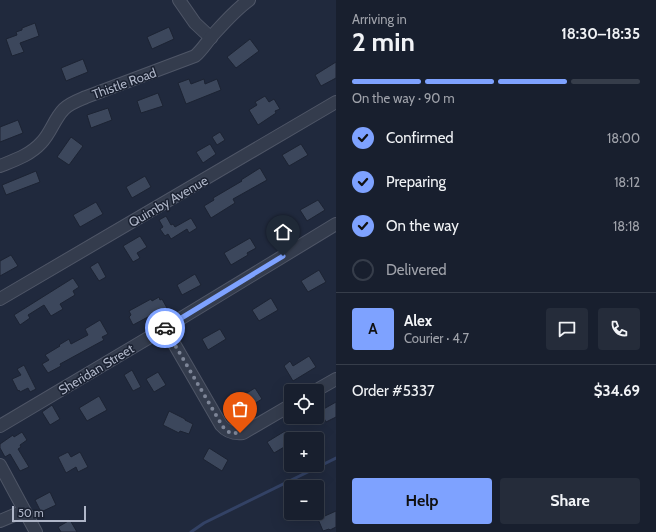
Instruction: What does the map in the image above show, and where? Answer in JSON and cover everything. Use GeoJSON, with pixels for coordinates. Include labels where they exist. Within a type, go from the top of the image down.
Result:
{"type":"FeatureCollection","features":[{"type":"Feature","properties":{"kind":"street"},"geometry":{"type":"LineString","coordinates":[[179,0],[195,23],[211,38]]}},
{"type":"Feature","properties":{"kind":"street","name":"Thistle Road"},"geometry":{"type":"LineString","coordinates":[[0,166],[24,155],[36,147],[45,138],[62,112],[69,106],[86,97],[195,56],[202,50],[228,19],[248,0]]}},
{"type":"Feature","properties":{"kind":"street","name":"Quimby Avenue"},"geometry":{"type":"LineString","coordinates":[[0,299],[336,102]]}},
{"type":"Feature","properties":{"kind":"street","name":"Sheridan Street"},"geometry":{"type":"LineString","coordinates":[[0,426],[336,224]]}},
{"type":"Feature","properties":{"kind":"street"},"geometry":{"type":"LineString","coordinates":[[165,328],[221,425],[228,431],[237,434],[243,433],[284,409]]}},
{"type":"Feature","properties":{"kind":"street"},"geometry":{"type":"LineString","coordinates":[[324,386],[336,379]]}},
{"type":"Feature","properties":{"kind":"street"},"geometry":{"type":"LineString","coordinates":[[0,465],[36,532]]}},
{"type":"Feature","properties":{"kind":"street"},"geometry":{"type":"LineString","coordinates":[[0,521],[24,511]]}},
{"type":"Feature","properties":{"kind":"building"},"geometry":{"type":"Polygon","coordinates":[[[35,23],[39,36],[20,43],[24,52],[12,56],[6,39],[17,35],[16,32],[22,30],[22,28],[35,23]]]}},
{"type":"Feature","properties":{"kind":"building"},"geometry":{"type":"Polygon","coordinates":[[[169,27],[174,39],[152,49],[147,37],[169,27]]]}},
{"type":"Feature","properties":{"kind":"building"},"geometry":{"type":"Polygon","coordinates":[[[250,39],[259,51],[236,68],[227,57],[250,39]]]}},
{"type":"Feature","properties":{"kind":"building"},"geometry":{"type":"Polygon","coordinates":[[[83,59],[88,72],[66,81],[61,68],[83,59]]]}},
{"type":"Feature","properties":{"kind":"building"},"geometry":{"type":"Polygon","coordinates":[[[336,62],[336,78],[321,86],[315,75],[336,62]]]}},
{"type":"Feature","properties":{"kind":"building"},"geometry":{"type":"Polygon","coordinates":[[[189,79],[191,84],[204,79],[205,84],[217,79],[221,90],[186,104],[178,83],[189,79]]]}},
{"type":"Feature","properties":{"kind":"building"},"geometry":{"type":"Polygon","coordinates":[[[158,93],[163,106],[141,113],[137,101],[158,93]]]}},
{"type":"Feature","properties":{"kind":"building"},"geometry":{"type":"Polygon","coordinates":[[[265,96],[269,102],[274,99],[280,109],[275,111],[276,113],[258,125],[249,110],[257,105],[255,102],[265,96]]]}},
{"type":"Feature","properties":{"kind":"building"},"geometry":{"type":"Polygon","coordinates":[[[108,108],[112,120],[91,128],[87,115],[108,108]]]}},
{"type":"Feature","properties":{"kind":"building"},"geometry":{"type":"Polygon","coordinates":[[[18,120],[23,133],[0,142],[0,127],[18,120]]]}},
{"type":"Feature","properties":{"kind":"building"},"geometry":{"type":"Polygon","coordinates":[[[220,132],[225,140],[217,145],[212,137],[220,132]]]}},
{"type":"Feature","properties":{"kind":"building"},"geometry":{"type":"Polygon","coordinates":[[[71,137],[83,146],[69,165],[57,157],[71,137]]]}},
{"type":"Feature","properties":{"kind":"building"},"geometry":{"type":"Polygon","coordinates":[[[210,144],[216,154],[203,163],[196,152],[210,144]]]}},
{"type":"Feature","properties":{"kind":"building"},"geometry":{"type":"Polygon","coordinates":[[[301,144],[308,155],[289,166],[282,155],[301,144]]]}},
{"type":"Feature","properties":{"kind":"building"},"geometry":{"type":"Polygon","coordinates":[[[260,168],[267,180],[233,199],[235,203],[211,218],[204,206],[214,200],[213,198],[242,181],[241,180],[260,168]]]}},
{"type":"Feature","properties":{"kind":"building"},"geometry":{"type":"Polygon","coordinates":[[[36,171],[40,182],[6,195],[2,185],[36,171]]]}},
{"type":"Feature","properties":{"kind":"building"},"geometry":{"type":"Polygon","coordinates":[[[145,176],[151,187],[132,198],[126,187],[145,176]]]}},
{"type":"Feature","properties":{"kind":"building"},"geometry":{"type":"Polygon","coordinates":[[[318,200],[325,210],[307,221],[300,210],[318,200]]]}},
{"type":"Feature","properties":{"kind":"building"},"geometry":{"type":"Polygon","coordinates":[[[96,202],[103,214],[80,227],[73,215],[96,202]]]}},
{"type":"Feature","properties":{"kind":"building"},"geometry":{"type":"Polygon","coordinates":[[[166,216],[171,225],[173,224],[175,227],[191,218],[197,228],[189,233],[187,229],[171,239],[168,234],[165,236],[160,229],[163,227],[159,220],[166,216]]]}},
{"type":"Feature","properties":{"kind":"building"},"geometry":{"type":"Polygon","coordinates":[[[140,236],[147,247],[137,253],[140,258],[133,262],[123,246],[140,236]]]}},
{"type":"Feature","properties":{"kind":"building"},"geometry":{"type":"Polygon","coordinates":[[[250,238],[256,248],[247,253],[248,255],[231,265],[224,253],[250,238]]]}},
{"type":"Feature","properties":{"kind":"building"},"geometry":{"type":"Polygon","coordinates":[[[11,255],[18,266],[0,276],[0,261],[11,255]]]}},
{"type":"Feature","properties":{"kind":"building"},"geometry":{"type":"Polygon","coordinates":[[[98,262],[106,277],[99,281],[90,267],[98,262]]]}},
{"type":"Feature","properties":{"kind":"building"},"geometry":{"type":"Polygon","coordinates":[[[319,270],[326,282],[308,292],[301,281],[319,270]]]}},
{"type":"Feature","properties":{"kind":"building"},"geometry":{"type":"Polygon","coordinates":[[[195,274],[201,285],[182,295],[177,285],[195,274]]]}},
{"type":"Feature","properties":{"kind":"building"},"geometry":{"type":"Polygon","coordinates":[[[73,278],[79,287],[73,291],[75,295],[60,304],[63,309],[51,316],[44,305],[28,315],[30,318],[20,325],[14,315],[73,278]]]}},
{"type":"Feature","properties":{"kind":"building"},"geometry":{"type":"Polygon","coordinates":[[[159,297],[160,300],[162,299],[167,308],[160,313],[159,311],[133,325],[129,317],[131,315],[129,311],[151,299],[152,301],[159,297]]]}},
{"type":"Feature","properties":{"kind":"building"},"geometry":{"type":"Polygon","coordinates":[[[271,298],[278,310],[259,321],[252,310],[271,298]]]}},
{"type":"Feature","properties":{"kind":"building"},"geometry":{"type":"Polygon","coordinates":[[[100,320],[108,334],[102,337],[104,340],[60,364],[61,366],[48,373],[42,364],[49,360],[45,355],[69,339],[71,344],[88,335],[85,329],[100,320]]]}},
{"type":"Feature","properties":{"kind":"building"},"geometry":{"type":"Polygon","coordinates":[[[220,329],[226,339],[208,350],[202,339],[220,329]]]}},
{"type":"Feature","properties":{"kind":"building"},"geometry":{"type":"Polygon","coordinates":[[[309,356],[316,367],[293,381],[284,366],[290,361],[293,366],[309,356]]]}},
{"type":"Feature","properties":{"kind":"building"},"geometry":{"type":"Polygon","coordinates":[[[24,365],[36,389],[30,392],[28,388],[20,392],[19,390],[18,391],[12,379],[21,375],[17,369],[24,365]]]}},
{"type":"Feature","properties":{"kind":"building"},"geometry":{"type":"Polygon","coordinates":[[[132,370],[141,387],[133,391],[124,375],[132,370]]]}},
{"type":"Feature","properties":{"kind":"building"},"geometry":{"type":"Polygon","coordinates":[[[158,372],[166,385],[154,392],[146,379],[158,372]]]}},
{"type":"Feature","properties":{"kind":"building"},"geometry":{"type":"Polygon","coordinates":[[[255,388],[262,399],[244,410],[237,399],[255,388]]]}},
{"type":"Feature","properties":{"kind":"building"},"geometry":{"type":"Polygon","coordinates":[[[99,396],[107,410],[87,421],[79,408],[99,396]]]}},
{"type":"Feature","properties":{"kind":"building"},"geometry":{"type":"Polygon","coordinates":[[[336,402],[336,417],[326,422],[324,418],[324,409],[336,402]]]}},
{"type":"Feature","properties":{"kind":"building"},"geometry":{"type":"Polygon","coordinates":[[[52,405],[60,419],[50,425],[42,412],[52,405]]]}},
{"type":"Feature","properties":{"kind":"building"},"geometry":{"type":"Polygon","coordinates":[[[169,411],[193,424],[189,434],[180,431],[179,433],[163,425],[169,411]]]}},
{"type":"Feature","properties":{"kind":"building"},"geometry":{"type":"Polygon","coordinates":[[[285,431],[284,447],[274,453],[267,442],[285,431]]]}},
{"type":"Feature","properties":{"kind":"building"},"geometry":{"type":"Polygon","coordinates":[[[22,432],[27,440],[20,445],[21,447],[18,449],[29,467],[20,471],[10,454],[5,457],[0,448],[0,444],[13,435],[14,437],[22,432]]]}},
{"type":"Feature","properties":{"kind":"building"},"geometry":{"type":"Polygon","coordinates":[[[209,448],[228,460],[222,471],[203,459],[209,448]]]}},
{"type":"Feature","properties":{"kind":"building"},"geometry":{"type":"Polygon","coordinates":[[[68,452],[71,457],[80,452],[88,467],[78,472],[76,467],[66,473],[58,457],[68,452]]]}},
{"type":"Feature","properties":{"kind":"building"},"geometry":{"type":"Polygon","coordinates":[[[50,492],[56,505],[41,512],[35,500],[50,492]]]}},
{"type":"Feature","properties":{"kind":"building"},"geometry":{"type":"Polygon","coordinates":[[[336,511],[336,527],[323,531],[318,520],[324,520],[324,516],[336,511]]]}},
{"type":"Feature","properties":{"kind":"building"},"geometry":{"type":"Polygon","coordinates":[[[70,520],[77,532],[61,532],[58,527],[70,520]]]}},
{"type":"Feature","properties":{"kind":"waterway"},"geometry":{"type":"LineString","coordinates":[[191,532],[204,523],[336,458]]}},
{"type":"Feature","properties":{"kind":"way so far"},"geometry":{"type":"LineString","coordinates":[[165,328],[225,430],[230,433],[240,433]]}},
{"type":"Feature","properties":{"kind":"route"},"geometry":{"type":"LineString","coordinates":[[165,328],[283,256]]}}]}
